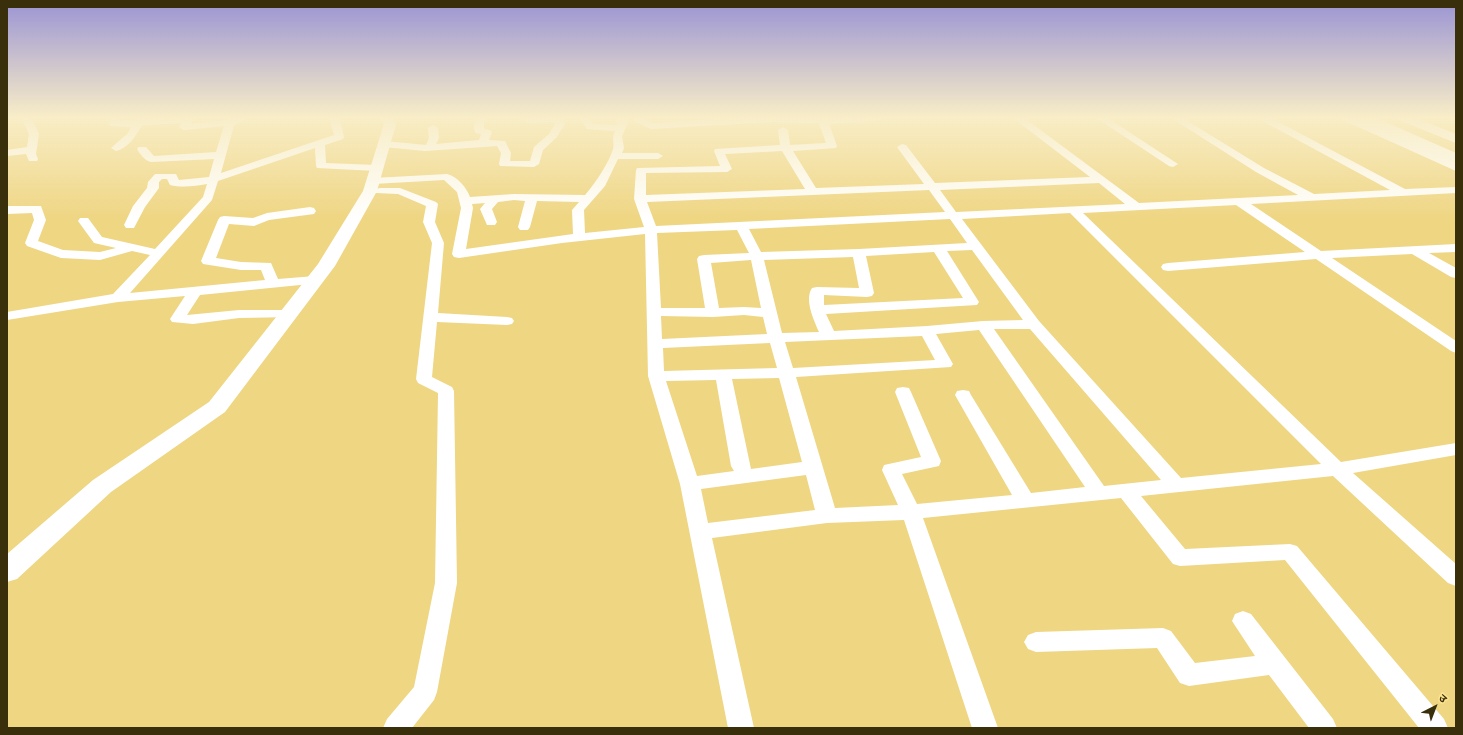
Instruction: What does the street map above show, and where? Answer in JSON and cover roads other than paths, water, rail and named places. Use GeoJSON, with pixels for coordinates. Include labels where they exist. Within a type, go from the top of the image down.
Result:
{"type":"FeatureCollection","features":[{"type":"Feature","properties":{"kind":"highway"},"geometry":{"type":"LineString","coordinates":[[1441,151],[1456,158]]}},
{"type":"Feature","properties":{"kind":"street"},"geometry":{"type":"LineString","coordinates":[[7,153],[32,155],[32,151]]}},
{"type":"Feature","properties":{"kind":"street"},"geometry":{"type":"LineString","coordinates":[[144,151],[151,159],[221,155]]}},
{"type":"Feature","properties":{"kind":"street"},"geometry":{"type":"LineString","coordinates":[[118,298],[208,198],[222,151]]}},
{"type":"Feature","properties":{"kind":"street"},"geometry":{"type":"LineString","coordinates":[[130,225],[139,206],[153,188],[154,182],[159,176],[172,176],[174,183],[190,183],[214,179],[296,151]]}},
{"type":"Feature","properties":{"kind":"street"},"geometry":{"type":"LineString","coordinates":[[320,151],[321,166],[373,180],[432,204],[429,222],[438,243],[424,379],[446,391],[446,583],[425,692],[396,728]]}},
{"type":"Feature","properties":{"kind":"street"},"geometry":{"type":"LineString","coordinates":[[7,571],[102,486],[217,408],[326,266],[373,180],[382,151]]}},
{"type":"Feature","properties":{"kind":"street"},"geometry":{"type":"LineString","coordinates":[[505,151],[504,164],[534,164],[537,151]]}},
{"type":"Feature","properties":{"kind":"street"},"geometry":{"type":"LineString","coordinates":[[580,237],[578,210],[599,186],[618,151]]}},
{"type":"Feature","properties":{"kind":"street"},"geometry":{"type":"LineString","coordinates":[[719,151],[727,169],[641,170],[640,199],[651,230],[656,376],[690,484],[699,532],[742,728]]}},
{"type":"Feature","properties":{"kind":"street"},"geometry":{"type":"LineString","coordinates":[[788,151],[813,192]]}},
{"type":"Feature","properties":{"kind":"street"},"geometry":{"type":"LineString","coordinates":[[906,151],[955,215],[1034,324],[1176,485]]}},
{"type":"Feature","properties":{"kind":"street"},"geometry":{"type":"LineString","coordinates":[[1062,151],[1136,206]]}},
{"type":"Feature","properties":{"kind":"street"},"geometry":{"type":"LineString","coordinates":[[1153,151],[1173,164]]}},
{"type":"Feature","properties":{"kind":"street"},"geometry":{"type":"LineString","coordinates":[[1230,151],[1260,170],[1312,198]]}},
{"type":"Feature","properties":{"kind":"street"},"geometry":{"type":"LineString","coordinates":[[1326,151],[1403,193]]}},
{"type":"Feature","properties":{"kind":"street"},"geometry":{"type":"LineString","coordinates":[[1422,151],[1456,167]]}},
{"type":"Feature","properties":{"kind":"street"},"geometry":{"type":"LineString","coordinates":[[616,156],[658,156]]}},
{"type":"Feature","properties":{"kind":"street"},"geometry":{"type":"LineString","coordinates":[[373,180],[447,177],[462,191],[467,208],[459,254],[580,237],[651,230],[1456,190]]}},
{"type":"Feature","properties":{"kind":"street"},"geometry":{"type":"LineString","coordinates":[[640,199],[1101,180]]}},
{"type":"Feature","properties":{"kind":"street"},"geometry":{"type":"LineString","coordinates":[[465,201],[532,197],[588,199]]}},
{"type":"Feature","properties":{"kind":"street"},"geometry":{"type":"LineString","coordinates":[[524,227],[532,197]]}},
{"type":"Feature","properties":{"kind":"street"},"geometry":{"type":"LineString","coordinates":[[491,222],[486,209],[494,199]]}},
{"type":"Feature","properties":{"kind":"street"},"geometry":{"type":"LineString","coordinates":[[1238,201],[1456,348]]}},
{"type":"Feature","properties":{"kind":"street"},"geometry":{"type":"LineString","coordinates":[[7,210],[37,209],[40,220],[31,243],[61,254],[100,256],[132,247]]}},
{"type":"Feature","properties":{"kind":"street"},"geometry":{"type":"LineString","coordinates":[[1073,210],[1337,469],[1456,577]]}},
{"type":"Feature","properties":{"kind":"street"},"geometry":{"type":"LineString","coordinates":[[208,261],[224,220],[254,222],[267,217],[310,211]]}},
{"type":"Feature","properties":{"kind":"street"},"geometry":{"type":"LineString","coordinates":[[84,221],[98,240],[158,253]]}},
{"type":"Feature","properties":{"kind":"street"},"geometry":{"type":"LineString","coordinates":[[741,226],[756,256],[769,314],[827,516]]}},
{"type":"Feature","properties":{"kind":"street"},"geometry":{"type":"LineString","coordinates":[[713,313],[704,260],[756,256],[859,253],[977,246]]}},
{"type":"Feature","properties":{"kind":"street"},"geometry":{"type":"LineString","coordinates":[[817,310],[972,302],[938,248]]}},
{"type":"Feature","properties":{"kind":"street"},"geometry":{"type":"LineString","coordinates":[[1168,267],[1320,255],[1456,248]]}},
{"type":"Feature","properties":{"kind":"street"},"geometry":{"type":"LineString","coordinates":[[1414,250],[1456,274]]}},
{"type":"Feature","properties":{"kind":"street"},"geometry":{"type":"LineString","coordinates":[[829,336],[817,310],[817,291],[867,292],[859,253]]}},
{"type":"Feature","properties":{"kind":"street"},"geometry":{"type":"LineString","coordinates":[[208,261],[248,255]]}},
{"type":"Feature","properties":{"kind":"street"},"geometry":{"type":"LineString","coordinates":[[208,261],[241,266],[266,266],[273,284]]}},
{"type":"Feature","properties":{"kind":"street"},"geometry":{"type":"LineString","coordinates":[[7,316],[118,298],[315,280]]}},
{"type":"Feature","properties":{"kind":"street"},"geometry":{"type":"LineString","coordinates":[[196,290],[178,319],[193,320],[240,314],[289,314]]}},
{"type":"Feature","properties":{"kind":"street"},"geometry":{"type":"LineString","coordinates":[[654,312],[713,313],[744,311],[769,314]]}},
{"type":"Feature","properties":{"kind":"street"},"geometry":{"type":"LineString","coordinates":[[430,317],[507,321]]}},
{"type":"Feature","properties":{"kind":"street"},"geometry":{"type":"LineString","coordinates":[[655,344],[927,331],[983,325],[1034,324]]}},
{"type":"Feature","properties":{"kind":"street"},"geometry":{"type":"LineString","coordinates":[[983,325],[1099,493]]}},
{"type":"Feature","properties":{"kind":"street"},"geometry":{"type":"LineString","coordinates":[[656,376],[786,373],[945,364],[927,331]]}},
{"type":"Feature","properties":{"kind":"street"},"geometry":{"type":"LineString","coordinates":[[723,374],[740,466],[745,476]]}},
{"type":"Feature","properties":{"kind":"street"},"geometry":{"type":"LineString","coordinates":[[903,392],[932,461],[891,470],[911,512],[986,728]]}},
{"type":"Feature","properties":{"kind":"street"},"geometry":{"type":"LineString","coordinates":[[963,395],[1025,500]]}},
{"type":"Feature","properties":{"kind":"street"},"geometry":{"type":"LineString","coordinates":[[699,532],[827,516],[911,512],[1337,469],[1456,449]]}},
{"type":"Feature","properties":{"kind":"street"},"geometry":{"type":"LineString","coordinates":[[690,484],[813,467]]}},
{"type":"Feature","properties":{"kind":"street"},"geometry":{"type":"LineString","coordinates":[[1126,490],[1180,558],[1290,552],[1435,728]]}},
{"type":"Feature","properties":{"kind":"street"},"geometry":{"type":"LineString","coordinates":[[1243,622],[1324,728]]}},
{"type":"Feature","properties":{"kind":"street"},"geometry":{"type":"LineString","coordinates":[[1036,642],[1163,638],[1189,674],[1275,664]]}}]}
